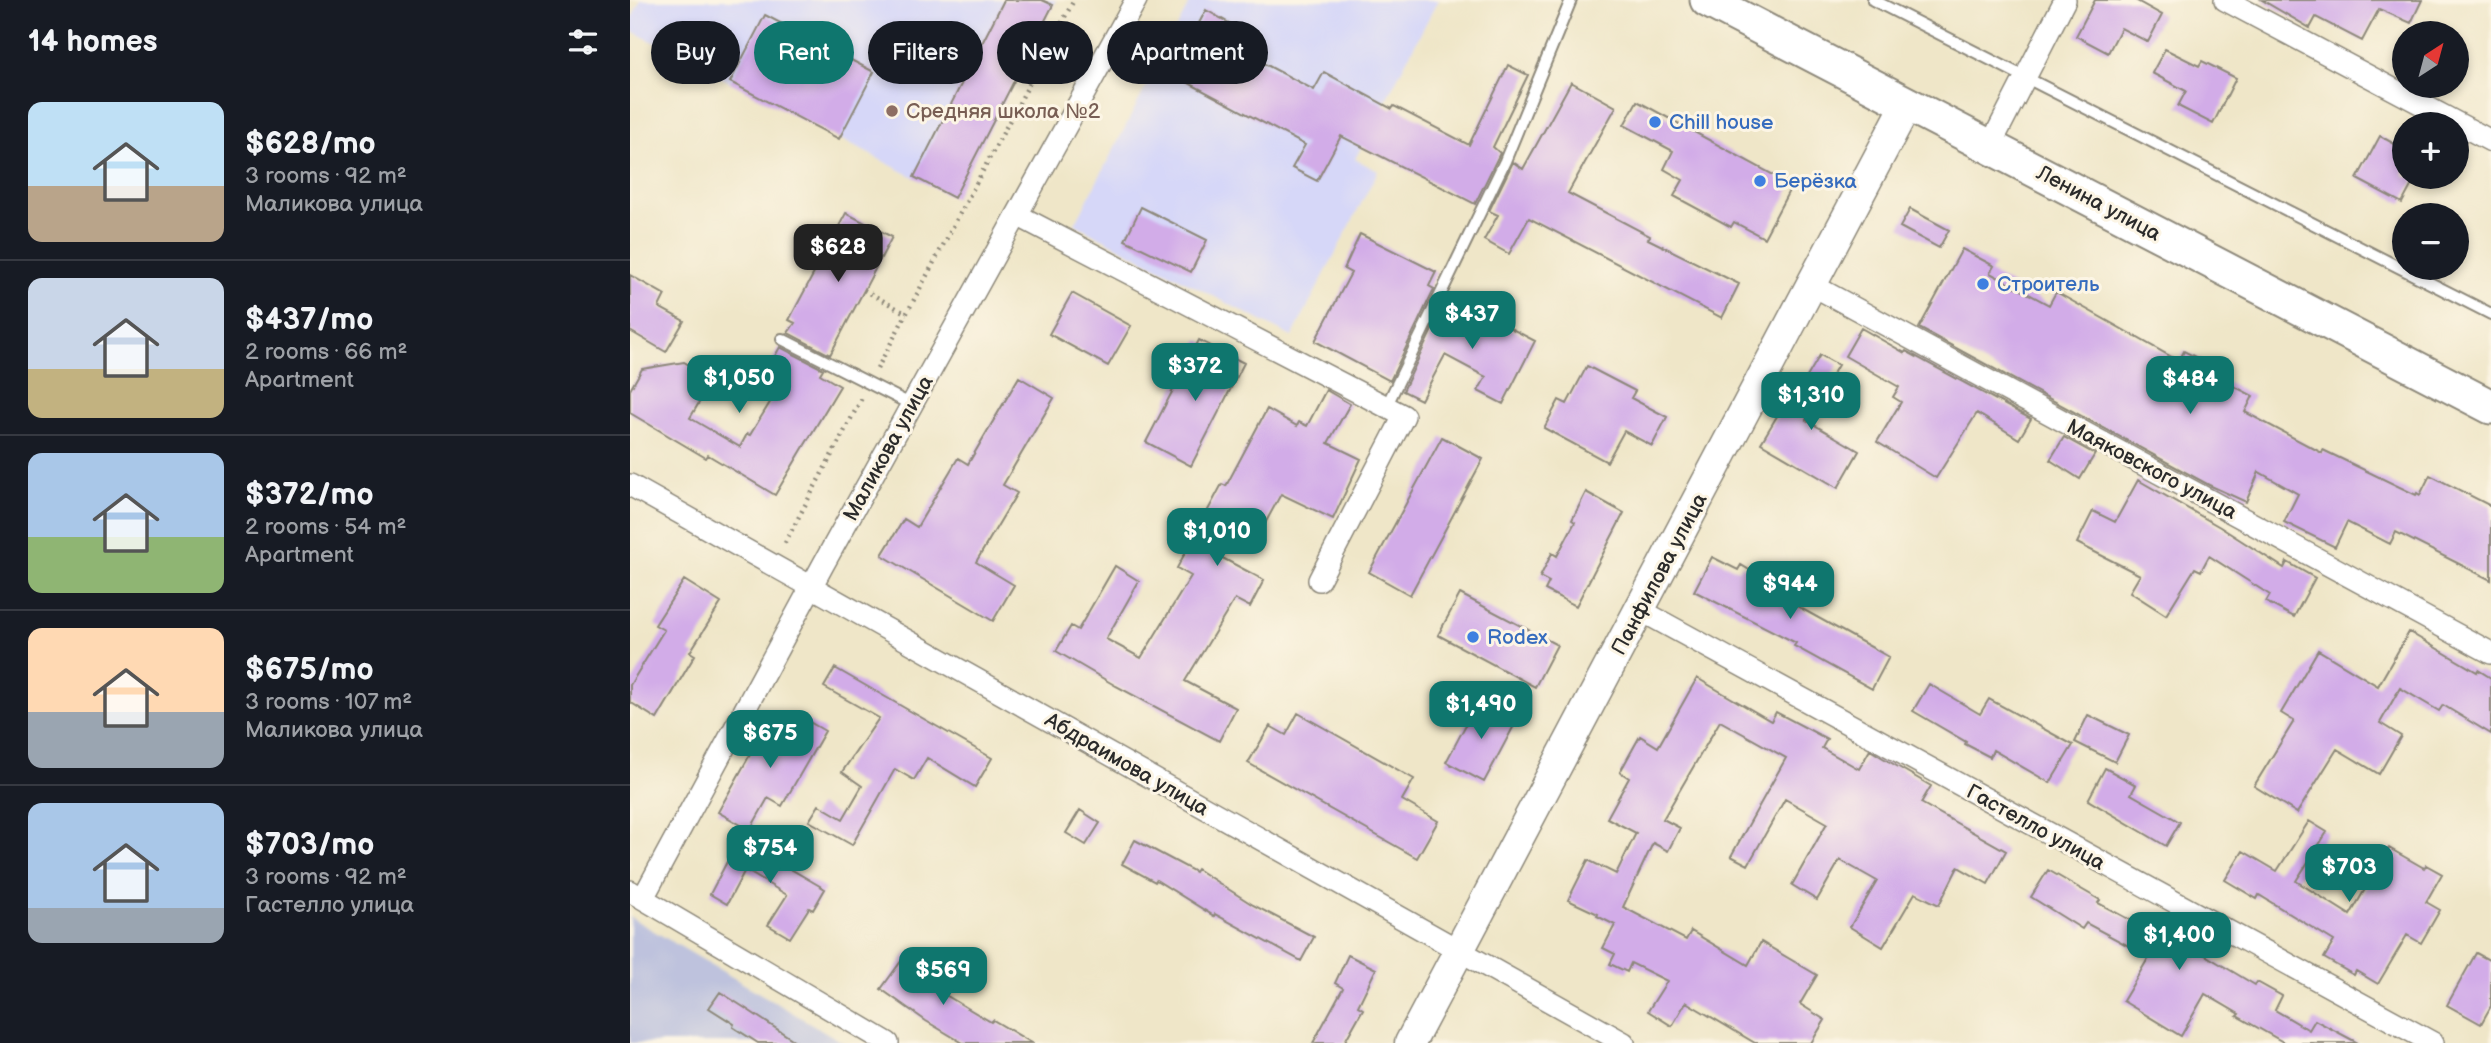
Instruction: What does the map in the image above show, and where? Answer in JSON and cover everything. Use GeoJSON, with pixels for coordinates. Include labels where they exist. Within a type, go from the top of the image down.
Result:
{"type":"FeatureCollection","features":[{"type":"Feature","properties":{"kind":"main road","name":"Ленина улица"},"geometry":{"type":"LineString","coordinates":[[1707,0],[2491,407]]}},
{"type":"Feature","properties":{"kind":"street","name":"Маликова улица"},"geometry":{"type":"LineString","coordinates":[[637,894],[812,586],[1136,0]]}},
{"type":"Feature","properties":{"kind":"street"},"geometry":{"type":"LineString","coordinates":[[1990,146],[2065,0]]}},
{"type":"Feature","properties":{"kind":"street"},"geometry":{"type":"LineString","coordinates":[[2225,0],[2491,141]]}},
{"type":"Feature","properties":{"kind":"street","name":"Панфилова улица"},"geometry":{"type":"LineString","coordinates":[[1410,1043],[1907,104]]}},
{"type":"Feature","properties":{"kind":"street"},"geometry":{"type":"LineString","coordinates":[[1017,215],[1404,416],[1319,580]]}},
{"type":"Feature","properties":{"kind":"street","name":"Маяковского улица"},"geometry":{"type":"LineString","coordinates":[[1812,285],[2491,653]]}},
{"type":"Feature","properties":{"kind":"street","name":"Абдраимова улица"},"geometry":{"type":"LineString","coordinates":[[630,485],[1624,1043]]}},
{"type":"Feature","properties":{"kind":"street","name":"Гастелло улица"},"geometry":{"type":"LineString","coordinates":[[1640,610],[2433,1043]]}},
{"type":"Feature","properties":{"kind":"street"},"geometry":{"type":"LineString","coordinates":[[637,894],[888,1043]]}},
{"type":"Feature","properties":{"kind":"lane"},"geometry":{"type":"LineString","coordinates":[[1386,407],[1505,160],[1571,0]]}},
{"type":"Feature","properties":{"kind":"lane"},"geometry":{"type":"LineString","coordinates":[[1873,0],[2491,314]]}},
{"type":"Feature","properties":{"kind":"lane"},"geometry":{"type":"LineString","coordinates":[[782,339],[912,405]]}},
{"type":"Feature","properties":{"kind":"path"},"geometry":{"type":"LineString","coordinates":[[785,543],[1074,0]]}},
{"type":"Feature","properties":{"kind":"path"},"geometry":{"type":"LineString","coordinates":[[864,290],[907,314]]}},
{"type":"Feature","properties":{"kind":"shaded area"},"geometry":{"type":"Polygon","coordinates":[[[641,0],[1056,0],[1045,21],[997,21],[997,84],[1013,84],[954,198],[734,84],[740,84],[740,21],[651,21],[651,41],[630,30],[630,22],[641,0]]]}},
{"type":"Feature","properties":{"kind":"shaded area"},"geometry":{"type":"Polygon","coordinates":[[[1191,0],[1438,0],[1355,159],[1378,171],[1292,337],[1075,224],[1148,84],[1268,84],[1268,21],[1180,21],[1191,0]]]}},
{"type":"Feature","properties":{"kind":"shaded area"},"geometry":{"type":"Polygon","coordinates":[[[630,917],[844,1043],[630,1043],[630,917]]]}},
{"type":"Feature","properties":{"kind":"building"},"geometry":{"type":"Polygon","coordinates":[[[1004,0],[1042,0],[1053,5],[1045,21],[997,21],[997,84],[1012,84],[954,198],[914,177],[961,84],[983,84],[983,41],[1004,0]]]}},
{"type":"Feature","properties":{"kind":"building"},"geometry":{"type":"Polygon","coordinates":[[[2095,0],[2135,0],[2162,15],[2148,42],[2121,28],[2108,53],[2076,36],[2095,0]]]}},
{"type":"Feature","properties":{"kind":"building"},"geometry":{"type":"Polygon","coordinates":[[[2262,0],[2422,0],[2412,21],[2379,9],[2362,41],[2316,17],[2310,28],[2262,0]]]}},
{"type":"Feature","properties":{"kind":"building"},"geometry":{"type":"Polygon","coordinates":[[[1206,10],[1225,21],[1200,21],[1206,10]]]}},
{"type":"Feature","properties":{"kind":"building"},"geometry":{"type":"Polygon","coordinates":[[[765,15],[776,21],[762,21],[765,15]]]}},
{"type":"Feature","properties":{"kind":"building"},"geometry":{"type":"Polygon","coordinates":[[[754,36],[754,84],[854,84],[854,62],[868,69],[868,83],[839,139],[734,84],[740,84],[740,63],[754,36]]]}},
{"type":"Feature","properties":{"kind":"building"},"geometry":{"type":"Polygon","coordinates":[[[2165,49],[2199,66],[2202,61],[2236,78],[2213,124],[2178,106],[2186,91],[2152,73],[2165,49]]]}},
{"type":"Feature","properties":{"kind":"building"},"geometry":{"type":"Polygon","coordinates":[[[1508,65],[1528,75],[1493,147],[1500,153],[1475,204],[1341,136],[1317,181],[1292,168],[1305,145],[1191,84],[1268,84],[1268,66],[1314,90],[1324,72],[1392,109],[1394,106],[1469,145],[1508,65]]]}},
{"type":"Feature","properties":{"kind":"building"},"geometry":{"type":"Polygon","coordinates":[[[1571,82],[1616,107],[1568,193],[1650,236],[1648,239],[1739,284],[1722,318],[1529,218],[1509,254],[1484,240],[1498,215],[1489,211],[1513,162],[1523,169],[1571,82]]]}},
{"type":"Feature","properties":{"kind":"building"},"geometry":{"type":"Polygon","coordinates":[[[1637,101],[1792,185],[1764,238],[1734,222],[1731,227],[1674,196],[1683,180],[1664,169],[1673,151],[1624,125],[1637,101]]]}},
{"type":"Feature","properties":{"kind":"building"},"geometry":{"type":"Polygon","coordinates":[[[2380,136],[2392,142],[2392,189],[2410,189],[2402,203],[2357,179],[2380,136]]]}},
{"type":"Feature","properties":{"kind":"building"},"geometry":{"type":"Polygon","coordinates":[[[1141,207],[1207,240],[1191,272],[1125,240],[1141,207]]]}},
{"type":"Feature","properties":{"kind":"building"},"geometry":{"type":"Polygon","coordinates":[[[1910,209],[1949,230],[1939,248],[1900,227],[1910,209]]]}},
{"type":"Feature","properties":{"kind":"building"},"geometry":{"type":"Polygon","coordinates":[[[846,213],[892,237],[830,355],[788,333],[795,323],[789,320],[846,213]]]}},
{"type":"Feature","properties":{"kind":"building"},"geometry":{"type":"Polygon","coordinates":[[[1360,234],[1436,272],[1429,286],[1434,289],[1390,381],[1315,341],[1351,273],[1344,269],[1360,234]]]}},
{"type":"Feature","properties":{"kind":"building"},"geometry":{"type":"Polygon","coordinates":[[[1962,249],[1994,266],[1990,273],[2049,305],[2056,292],[2179,361],[2184,351],[2203,361],[2199,368],[2253,396],[2245,412],[2322,453],[2323,450],[2416,495],[2420,495],[2430,475],[2491,506],[2491,580],[2396,532],[2390,544],[2347,522],[2335,547],[2284,522],[2298,494],[2259,472],[2246,502],[2209,485],[1919,328],[1962,249]]]}},
{"type":"Feature","properties":{"kind":"building"},"geometry":{"type":"Polygon","coordinates":[[[630,275],[665,295],[659,307],[684,321],[666,352],[630,331],[630,275]]]}},
{"type":"Feature","properties":{"kind":"building"},"geometry":{"type":"Polygon","coordinates":[[[1072,293],[1131,326],[1108,366],[1049,334],[1072,293]]]}},
{"type":"Feature","properties":{"kind":"building"},"geometry":{"type":"Polygon","coordinates":[[[1448,296],[1535,341],[1503,404],[1478,391],[1486,377],[1445,355],[1421,400],[1403,391],[1448,296]]]}},
{"type":"Feature","properties":{"kind":"building"},"geometry":{"type":"Polygon","coordinates":[[[1861,328],[2031,419],[2019,439],[1977,413],[1936,478],[1877,442],[1901,402],[1893,397],[1899,387],[1845,356],[1861,328]]]}},
{"type":"Feature","properties":{"kind":"building"},"geometry":{"type":"Polygon","coordinates":[[[1199,340],[1244,363],[1191,466],[1146,442],[1199,340]]]}},
{"type":"Feature","properties":{"kind":"building"},"geometry":{"type":"Polygon","coordinates":[[[780,347],[823,369],[820,374],[840,386],[775,495],[630,413],[630,390],[642,369],[684,362],[713,379],[690,418],[740,447],[777,391],[761,381],[780,347]]]}},
{"type":"Feature","properties":{"kind":"building"},"geometry":{"type":"Polygon","coordinates":[[[1820,355],[1838,365],[1806,420],[1859,451],[1838,488],[1761,443],[1783,406],[1788,409],[1820,355]]]}},
{"type":"Feature","properties":{"kind":"building"},"geometry":{"type":"Polygon","coordinates":[[[1587,366],[1635,391],[1631,398],[1667,417],[1652,446],[1624,431],[1607,462],[1544,428],[1559,400],[1567,404],[1587,366]]]}},
{"type":"Feature","properties":{"kind":"building"},"geometry":{"type":"Polygon","coordinates":[[[1019,377],[1054,398],[1003,485],[1017,493],[976,562],[1014,585],[993,621],[882,555],[904,519],[917,527],[958,458],[968,464],[1019,377]]]}},
{"type":"Feature","properties":{"kind":"building"},"geometry":{"type":"Polygon","coordinates":[[[1326,390],[1350,404],[1328,443],[1361,459],[1333,519],[1281,494],[1261,531],[1232,516],[1213,553],[1264,580],[1250,607],[1235,599],[1185,681],[1236,708],[1219,741],[1056,651],[1071,626],[1078,630],[1115,566],[1139,581],[1106,639],[1141,658],[1191,576],[1177,568],[1222,484],[1226,486],[1267,409],[1297,426],[1299,422],[1307,426],[1326,390]]]}},
{"type":"Feature","properties":{"kind":"building"},"geometry":{"type":"Polygon","coordinates":[[[1442,437],[1483,459],[1410,595],[1369,572],[1442,437]]]}},
{"type":"Feature","properties":{"kind":"building"},"geometry":{"type":"Polygon","coordinates":[[[2064,437],[2095,454],[2080,479],[2050,460],[2064,437]]]}},
{"type":"Feature","properties":{"kind":"building"},"geometry":{"type":"Polygon","coordinates":[[[2138,480],[2284,568],[2287,562],[2315,578],[2294,617],[2266,602],[2270,595],[2209,556],[2201,571],[2195,568],[2166,615],[2130,592],[2140,575],[2077,543],[2093,511],[2115,522],[2138,480]]]}},
{"type":"Feature","properties":{"kind":"building"},"geometry":{"type":"Polygon","coordinates":[[[1586,492],[1624,513],[1576,606],[1545,590],[1549,582],[1540,577],[1552,553],[1557,556],[1575,522],[1572,520],[1586,492]]]}},
{"type":"Feature","properties":{"kind":"building"},"geometry":{"type":"Polygon","coordinates":[[[1712,557],[1738,570],[1741,565],[1764,579],[1761,583],[1796,602],[1795,605],[1889,657],[1872,689],[1794,646],[1796,643],[1694,591],[1712,557]]]}},
{"type":"Feature","properties":{"kind":"building"},"geometry":{"type":"Polygon","coordinates":[[[684,580],[721,603],[690,652],[695,655],[657,719],[630,702],[630,685],[664,630],[655,625],[684,580]]]}},
{"type":"Feature","properties":{"kind":"building"},"geometry":{"type":"Polygon","coordinates":[[[1460,594],[1557,645],[1535,687],[1438,635],[1460,594]]]}},
{"type":"Feature","properties":{"kind":"building"},"geometry":{"type":"Polygon","coordinates":[[[2409,632],[2491,678],[2491,734],[2443,705],[2439,711],[2400,688],[2380,723],[2401,736],[2379,774],[2337,749],[2297,813],[2254,786],[2294,721],[2281,713],[2318,650],[2378,686],[2409,632]]]}},
{"type":"Feature","properties":{"kind":"building"},"geometry":{"type":"Polygon","coordinates":[[[835,668],[992,758],[975,787],[927,758],[914,780],[895,769],[852,845],[809,821],[819,805],[843,819],[862,786],[842,772],[879,718],[824,687],[835,668]]]}},
{"type":"Feature","properties":{"kind":"building"},"geometry":{"type":"Polygon","coordinates":[[[1697,678],[1771,721],[1776,712],[1827,739],[1822,748],[1859,769],[1870,750],[1931,786],[1921,803],[2006,851],[1988,884],[1958,867],[1939,905],[1915,893],[1883,947],[1850,927],[1877,881],[1840,860],[1817,900],[1792,885],[1827,823],[1785,799],[1748,865],[1731,856],[1786,758],[1720,721],[1663,819],[1680,828],[1668,851],[1653,843],[1623,907],[1686,940],[1691,931],[1748,965],[1761,942],[1817,975],[1800,1004],[1825,1020],[1811,1043],[1755,1043],[1686,1002],[1672,1026],[1648,1011],[1667,981],[1631,963],[1627,972],[1610,964],[1615,954],[1603,948],[1615,925],[1568,900],[1588,860],[1616,874],[1636,833],[1607,818],[1629,778],[1620,772],[1640,736],[1658,747],[1697,678]]]}},
{"type":"Feature","properties":{"kind":"building"},"geometry":{"type":"Polygon","coordinates":[[[1929,684],[1980,714],[1989,699],[2073,745],[2050,783],[1993,750],[1990,757],[1965,744],[1966,742],[1913,711],[1929,684]]]}},
{"type":"Feature","properties":{"kind":"building"},"geometry":{"type":"Polygon","coordinates":[[[1479,700],[1517,720],[1484,782],[1446,762],[1479,700]]]}},
{"type":"Feature","properties":{"kind":"building"},"geometry":{"type":"Polygon","coordinates":[[[1298,713],[1414,779],[1402,800],[1438,821],[1417,858],[1248,763],[1270,726],[1286,735],[1298,713]]]}},
{"type":"Feature","properties":{"kind":"building"},"geometry":{"type":"Polygon","coordinates":[[[2088,715],[2129,735],[2115,762],[2075,742],[2088,715]]]}},
{"type":"Feature","properties":{"kind":"building"},"geometry":{"type":"Polygon","coordinates":[[[771,717],[799,733],[806,720],[825,731],[782,806],[768,798],[750,830],[718,812],[771,717]]]}},
{"type":"Feature","properties":{"kind":"building"},"geometry":{"type":"Polygon","coordinates":[[[2105,768],[2136,785],[2131,794],[2180,822],[2166,846],[2088,800],[2105,768]]]}},
{"type":"Feature","properties":{"kind":"building"},"geometry":{"type":"Polygon","coordinates":[[[1080,810],[1100,823],[1086,845],[1066,833],[1080,810]]]}},
{"type":"Feature","properties":{"kind":"building"},"geometry":{"type":"Polygon","coordinates":[[[2309,821],[2327,832],[2296,881],[2350,915],[2389,848],[2424,868],[2426,865],[2442,874],[2426,902],[2440,910],[2421,943],[2407,935],[2378,984],[2356,971],[2354,975],[2324,958],[2334,941],[2259,895],[2257,899],[2225,880],[2243,851],[2277,871],[2309,821]]]}},
{"type":"Feature","properties":{"kind":"building"},"geometry":{"type":"Polygon","coordinates":[[[739,839],[825,889],[813,910],[809,908],[790,938],[768,925],[787,895],[745,870],[727,904],[710,894],[739,839]]]}},
{"type":"Feature","properties":{"kind":"building"},"geometry":{"type":"Polygon","coordinates":[[[1135,840],[1195,872],[1197,869],[1253,905],[1314,937],[1301,961],[1215,914],[1214,916],[1156,880],[1155,882],[1122,864],[1135,840]]]}},
{"type":"Feature","properties":{"kind":"building"},"geometry":{"type":"Polygon","coordinates":[[[2048,870],[2100,900],[2098,903],[2182,948],[2185,943],[2255,985],[2257,982],[2282,996],[2275,1010],[2309,1030],[2315,1020],[2358,1043],[2285,1043],[2205,994],[2181,1036],[2123,1001],[2149,957],[2086,923],[2082,929],[2031,897],[2048,870]]]}},
{"type":"Feature","properties":{"kind":"building"},"geometry":{"type":"Polygon","coordinates":[[[907,953],[935,973],[927,984],[1032,1043],[963,1043],[881,989],[907,953]]]}},
{"type":"Feature","properties":{"kind":"building"},"geometry":{"type":"Polygon","coordinates":[[[2476,953],[2491,961],[2491,1006],[2481,1024],[2447,1005],[2476,953]]]}},
{"type":"Feature","properties":{"kind":"building"},"geometry":{"type":"Polygon","coordinates":[[[1348,955],[1376,969],[1358,1006],[1363,1009],[1344,1043],[1313,1043],[1343,988],[1335,983],[1348,955]]]}},
{"type":"Feature","properties":{"kind":"building"},"geometry":{"type":"Polygon","coordinates":[[[720,992],[798,1043],[758,1043],[733,1027],[734,1024],[709,1008],[720,992]]]}},
{"type":"Feature","properties":{"kind":"place","name":"Средняя школа №2"},"geometry":{"type":"Point","coordinates":[892,111]}},
{"type":"Feature","properties":{"kind":"place","name":"Chill house"},"geometry":{"type":"Point","coordinates":[1655,122]}},
{"type":"Feature","properties":{"kind":"place","name":"Берёзка"},"geometry":{"type":"Point","coordinates":[1760,181]}},
{"type":"Feature","properties":{"kind":"place","name":"Строитель"},"geometry":{"type":"Point","coordinates":[1983,284]}},
{"type":"Feature","properties":{"kind":"place","name":"Rodex"},"geometry":{"type":"Point","coordinates":[1473,637]}}]}
